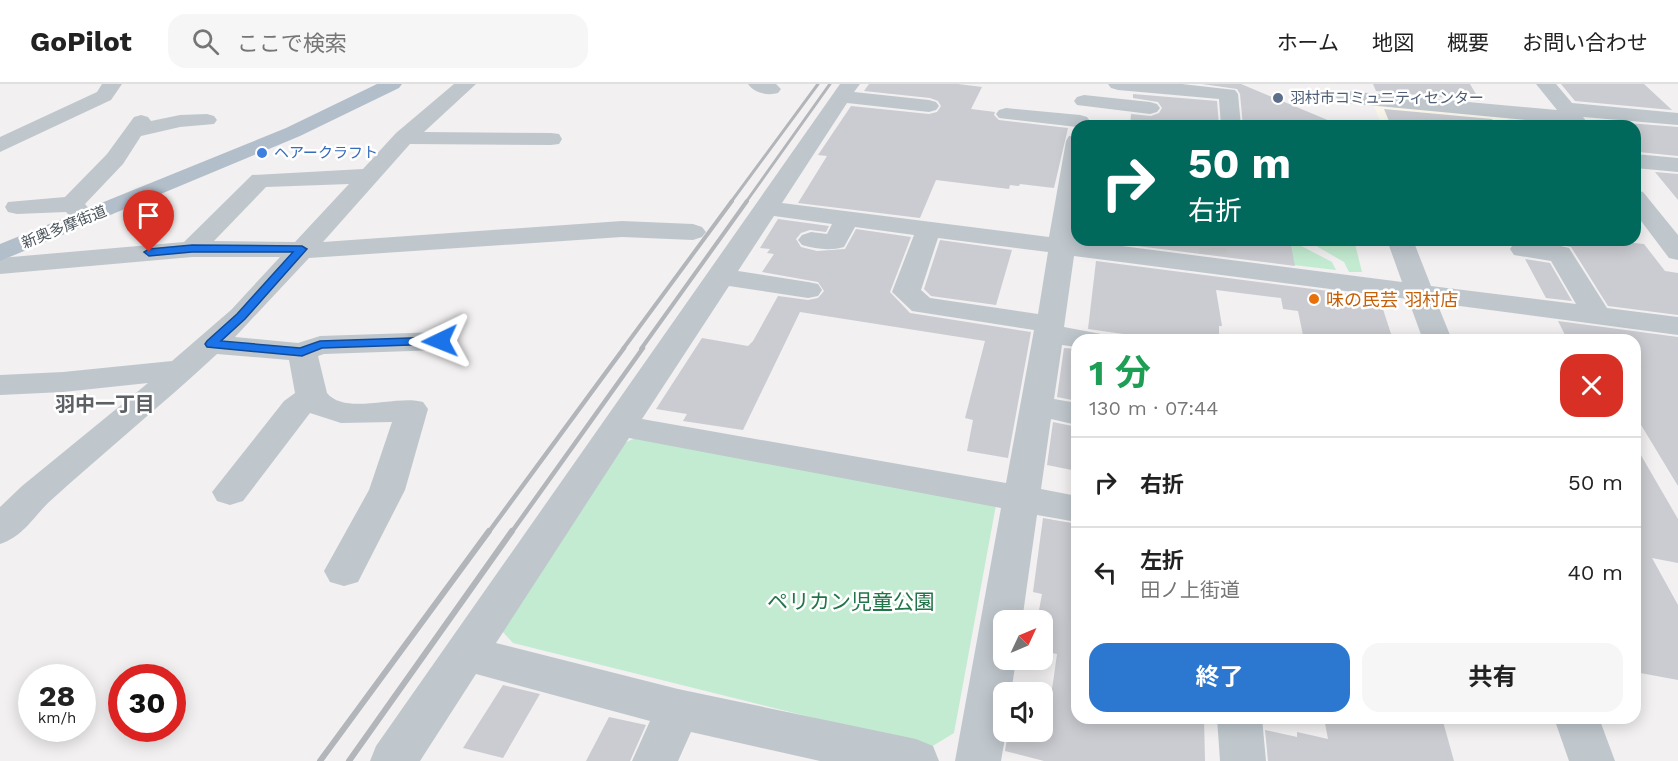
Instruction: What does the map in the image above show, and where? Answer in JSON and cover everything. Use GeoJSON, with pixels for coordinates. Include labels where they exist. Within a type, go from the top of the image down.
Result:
{"type":"FeatureCollection","features":[{"type":"Feature","properties":{"kind":"main road","name":"新奥多摩街道"},"geometry":{"type":"LineString","coordinates":[[0,254],[78,211],[293,132],[392,84]]}},
{"type":"Feature","properties":{"kind":"street"},"geometry":{"type":"LineString","coordinates":[[0,145],[104,96],[112,84]]}},
{"type":"Feature","properties":{"kind":"street"},"geometry":{"type":"LineString","coordinates":[[0,530],[35,495],[241,316],[404,138],[466,84]]}},
{"type":"Feature","properties":{"kind":"street"},"geometry":{"type":"LineString","coordinates":[[393,761],[846,90],[929,106]]}},
{"type":"Feature","properties":{"kind":"street"},"geometry":{"type":"LineString","coordinates":[[1353,116],[1343,91],[1560,105],[1678,119]]}},
{"type":"Feature","properties":{"kind":"street"},"geometry":{"type":"LineString","coordinates":[[1196,92],[1197,112]]}},
{"type":"Feature","properties":{"kind":"street"},"geometry":{"type":"LineString","coordinates":[[1006,114],[1082,115],[1116,94],[1196,92],[1228,94],[1231,120]]}},
{"type":"Feature","properties":{"kind":"street"},"geometry":{"type":"LineString","coordinates":[[1116,94],[1173,110]]}},
{"type":"Feature","properties":{"kind":"street"},"geometry":{"type":"LineString","coordinates":[[1113,120],[1116,94]]}},
{"type":"Feature","properties":{"kind":"street"},"geometry":{"type":"LineString","coordinates":[[16,207],[78,211],[138,126],[207,120]]}},
{"type":"Feature","properties":{"kind":"street"},"geometry":{"type":"LineString","coordinates":[[404,138],[545,132]]}},
{"type":"Feature","properties":{"kind":"street"},"geometry":{"type":"LineString","coordinates":[[1641,162],[1678,165]]}},
{"type":"Feature","properties":{"kind":"street"},"geometry":{"type":"LineString","coordinates":[[192,249],[260,180],[368,176]]}},
{"type":"Feature","properties":{"kind":"street"},"geometry":{"type":"LineString","coordinates":[[978,761],[1061,245],[1071,201]]}},
{"type":"Feature","properties":{"kind":"street"},"geometry":{"type":"LineString","coordinates":[[1641,205],[1678,252]]}},
{"type":"Feature","properties":{"kind":"street"},"geometry":{"type":"LineString","coordinates":[[766,208],[1071,246]]}},
{"type":"Feature","properties":{"kind":"street"},"geometry":{"type":"LineString","coordinates":[[811,240],[835,242],[847,218]]}},
{"type":"Feature","properties":{"kind":"street"},"geometry":{"type":"LineString","coordinates":[[929,228],[906,292],[922,305],[1071,335]]}},
{"type":"Feature","properties":{"kind":"street"},"geometry":{"type":"LineString","coordinates":[[0,266],[192,249],[408,246],[622,229],[693,232]]}},
{"type":"Feature","properties":{"kind":"street"},"geometry":{"type":"LineString","coordinates":[[1071,246],[1213,260],[1419,292],[1678,326]]}},
{"type":"Feature","properties":{"kind":"street"},"geometry":{"type":"LineString","coordinates":[[1403,246],[1435,334]]}},
{"type":"Feature","properties":{"kind":"street"},"geometry":{"type":"LineString","coordinates":[[1523,249],[1560,254],[1597,315]]}},
{"type":"Feature","properties":{"kind":"street"},"geometry":{"type":"LineString","coordinates":[[720,276],[807,290]]}},
{"type":"Feature","properties":{"kind":"street"},"geometry":{"type":"LineString","coordinates":[[211,344],[302,352],[320,345],[440,341]]}},
{"type":"Feature","properties":{"kind":"street"},"geometry":{"type":"LineString","coordinates":[[302,352],[306,360],[312,396],[321,406],[347,415],[412,409],[387,489],[344,571]]}},
{"type":"Feature","properties":{"kind":"street"},"geometry":{"type":"LineString","coordinates":[[0,384],[63,382],[181,370]]}},
{"type":"Feature","properties":{"kind":"street"},"geometry":{"type":"LineString","coordinates":[[230,492],[296,408],[312,396]]}},
{"type":"Feature","properties":{"kind":"street"},"geometry":{"type":"LineString","coordinates":[[1036,406],[1071,413]]}},
{"type":"Feature","properties":{"kind":"street"},"geometry":{"type":"LineString","coordinates":[[621,426],[1071,508]]}},
{"type":"Feature","properties":{"kind":"street"},"geometry":{"type":"LineString","coordinates":[[0,497],[35,495]]}},
{"type":"Feature","properties":{"kind":"street"},"geometry":{"type":"LineString","coordinates":[[465,653],[678,709],[916,761]]}},
{"type":"Feature","properties":{"kind":"street"},"geometry":{"type":"LineString","coordinates":[[655,761],[678,709]]}},
{"type":"Feature","properties":{"kind":"street"},"geometry":{"type":"LineString","coordinates":[[1240,724],[1243,761]]}},
{"type":"Feature","properties":{"kind":"street"},"geometry":{"type":"LineString","coordinates":[[1578,724],[1592,761]]}},
{"type":"Feature","properties":{"kind":"shaded area"},"geometry":{"type":"Polygon","coordinates":[[[1372,102],[1505,114],[1508,120],[1380,120],[1372,102]]]}},
{"type":"Feature","properties":{"kind":"green space"},"geometry":{"type":"Polygon","coordinates":[[[1279,246],[1301,246],[1332,262],[1336,270],[1252,260],[1279,246]]]}},
{"type":"Feature","properties":{"kind":"green space"},"geometry":{"type":"Polygon","coordinates":[[[1316,246],[1356,246],[1362,272],[1349,272],[1344,262],[1316,246]]]}},
{"type":"Feature","properties":{"kind":"green space","name":"ペリカン児童公園"},"geometry":{"type":"Polygon","coordinates":[[[640,436],[996,505],[954,733],[931,747],[513,643],[501,630],[622,444],[640,436]]]}},
{"type":"Feature","properties":{"kind":"building"},"geometry":{"type":"Polygon","coordinates":[[[869,84],[958,84],[982,87],[971,109],[995,112],[994,115],[999,120],[1068,128],[1054,188],[1020,184],[1019,186],[1010,185],[1009,189],[936,180],[920,218],[798,203],[827,156],[818,155],[851,106],[929,114],[937,112],[941,106],[938,101],[930,98],[864,91],[869,84]]]}},
{"type":"Feature","properties":{"kind":"building"},"geometry":{"type":"Polygon","coordinates":[[[1202,84],[1241,84],[1328,120],[1242,120],[1240,94],[1237,89],[1202,84]]]}},
{"type":"Feature","properties":{"kind":"building"},"geometry":{"type":"Polygon","coordinates":[[[1373,84],[1470,84],[1480,101],[1376,91],[1373,84]]]}},
{"type":"Feature","properties":{"kind":"building"},"geometry":{"type":"Polygon","coordinates":[[[1561,84],[1644,84],[1672,110],[1575,101],[1561,84]]]}},
{"type":"Feature","properties":{"kind":"building"},"geometry":{"type":"Polygon","coordinates":[[[1133,94],[1217,101],[1219,120],[1130,120],[1131,114],[1151,116],[1159,113],[1162,108],[1158,102],[1133,98],[1133,94]]]}},
{"type":"Feature","properties":{"kind":"building"},"geometry":{"type":"Polygon","coordinates":[[[1384,109],[1493,120],[1389,120],[1384,109]]]}},
{"type":"Feature","properties":{"kind":"building"},"geometry":{"type":"Polygon","coordinates":[[[1641,124],[1678,127],[1678,156],[1641,152],[1641,124]]]}},
{"type":"Feature","properties":{"kind":"building"},"geometry":{"type":"Polygon","coordinates":[[[1655,172],[1678,174],[1678,200],[1655,172]]]}},
{"type":"Feature","properties":{"kind":"building"},"geometry":{"type":"Polygon","coordinates":[[[778,219],[829,226],[826,232],[810,230],[801,233],[796,239],[801,247],[817,251],[845,249],[856,229],[911,237],[890,292],[910,313],[1031,332],[1008,458],[967,451],[973,420],[965,418],[985,341],[800,312],[743,430],[683,421],[687,414],[656,409],[702,338],[748,346],[778,296],[808,300],[818,298],[824,291],[818,282],[762,272],[774,254],[767,253],[770,249],[760,248],[778,219]]]}},
{"type":"Feature","properties":{"kind":"building"},"geometry":{"type":"Polygon","coordinates":[[[940,240],[1012,250],[996,305],[931,296],[924,289],[940,240]]]}},
{"type":"Feature","properties":{"kind":"building"},"geometry":{"type":"Polygon","coordinates":[[[1641,244],[1644,244],[1665,271],[1678,273],[1678,315],[1608,306],[1571,247],[1566,246],[1641,246],[1641,244]]]}},
{"type":"Feature","properties":{"kind":"building"},"geometry":{"type":"Polygon","coordinates":[[[1137,246],[1291,246],[1295,266],[1137,246]]]}},
{"type":"Feature","properties":{"kind":"building"},"geometry":{"type":"Polygon","coordinates":[[[1525,259],[1550,263],[1572,301],[1546,298],[1525,259]]]}},
{"type":"Feature","properties":{"kind":"building"},"geometry":{"type":"Polygon","coordinates":[[[1096,261],[1367,296],[1380,300],[1391,334],[1303,334],[1298,311],[1283,309],[1281,298],[1216,290],[1222,326],[1219,326],[1219,334],[1123,334],[1088,329],[1096,261]]]}},
{"type":"Feature","properties":{"kind":"building"},"geometry":{"type":"Polygon","coordinates":[[[1558,321],[1678,337],[1678,486],[1641,425],[1641,334],[1564,334],[1558,321]]]}},
{"type":"Feature","properties":{"kind":"building"},"geometry":{"type":"Polygon","coordinates":[[[1064,348],[1071,349],[1071,400],[1057,397],[1064,348]]]}},
{"type":"Feature","properties":{"kind":"building"},"geometry":{"type":"Polygon","coordinates":[[[1053,422],[1071,426],[1071,470],[1047,465],[1053,422]]]}},
{"type":"Feature","properties":{"kind":"building"},"geometry":{"type":"Polygon","coordinates":[[[1641,455],[1678,519],[1678,563],[1652,558],[1678,605],[1678,680],[1641,673],[1641,455]]]}},
{"type":"Feature","properties":{"kind":"building"},"geometry":{"type":"Polygon","coordinates":[[[1043,518],[1071,523],[1071,724],[1204,724],[1205,761],[1044,761],[1005,751],[1006,742],[1053,742],[1053,682],[1057,654],[1053,653],[1053,610],[1039,610],[1042,594],[1033,592],[1043,518]]]}},
{"type":"Feature","properties":{"kind":"building"},"geometry":{"type":"Polygon","coordinates":[[[503,685],[540,694],[503,758],[463,748],[503,685]]]}},
{"type":"Feature","properties":{"kind":"building"},"geometry":{"type":"Polygon","coordinates":[[[609,717],[646,725],[630,761],[586,761],[609,717]]]}},
{"type":"Feature","properties":{"kind":"building"},"geometry":{"type":"Polygon","coordinates":[[[1325,724],[1444,724],[1454,761],[1268,761],[1265,730],[1297,737],[1297,732],[1328,739],[1325,724]]]}},
{"type":"Feature","properties":{"kind":"tunnel"},"geometry":{"type":"LineString","coordinates":[[1213,248],[1213,254]]}},
{"type":"Feature","properties":{"kind":"railway"},"geometry":{"type":"LineString","coordinates":[[731,202],[818,84]]}},
{"type":"Feature","properties":{"kind":"railway"},"geometry":{"type":"LineString","coordinates":[[746,202],[830,84]]}},
{"type":"Feature","properties":{"kind":"railway"},"geometry":{"type":"LineString","coordinates":[[623,349],[732,201]]}},
{"type":"Feature","properties":{"kind":"railway"},"geometry":{"type":"LineString","coordinates":[[641,349],[747,201]]}},
{"type":"Feature","properties":{"kind":"railway"},"geometry":{"type":"LineString","coordinates":[[488,533],[624,348]]}},
{"type":"Feature","properties":{"kind":"railway"},"geometry":{"type":"LineString","coordinates":[[511,533],[643,348]]}},
{"type":"Feature","properties":{"kind":"railway"},"geometry":{"type":"LineString","coordinates":[[320,761],[489,531]]}},
{"type":"Feature","properties":{"kind":"railway"},"geometry":{"type":"LineString","coordinates":[[349,761],[512,531]]}},
{"type":"Feature","properties":{"kind":"place","name":"羽村市コミュニティセンター"},"geometry":{"type":"Point","coordinates":[1278,98]}},
{"type":"Feature","properties":{"kind":"place","name":"ヘアークラフト"},"geometry":{"type":"Point","coordinates":[262,153]}},
{"type":"Feature","properties":{"kind":"place","name":"味の民芸 羽村店"},"geometry":{"type":"Point","coordinates":[1314,299]}},
{"type":"Feature","properties":{"kind":"district","name":"羽中一丁目"},"geometry":{"type":"Point","coordinates":[105,404]}},
{"type":"Feature","properties":{"kind":"route"},"geometry":{"type":"LineString","coordinates":[[149,252],[192,249],[302,249],[241,316],[211,344],[302,352],[320,345],[440,341]]}}]}
